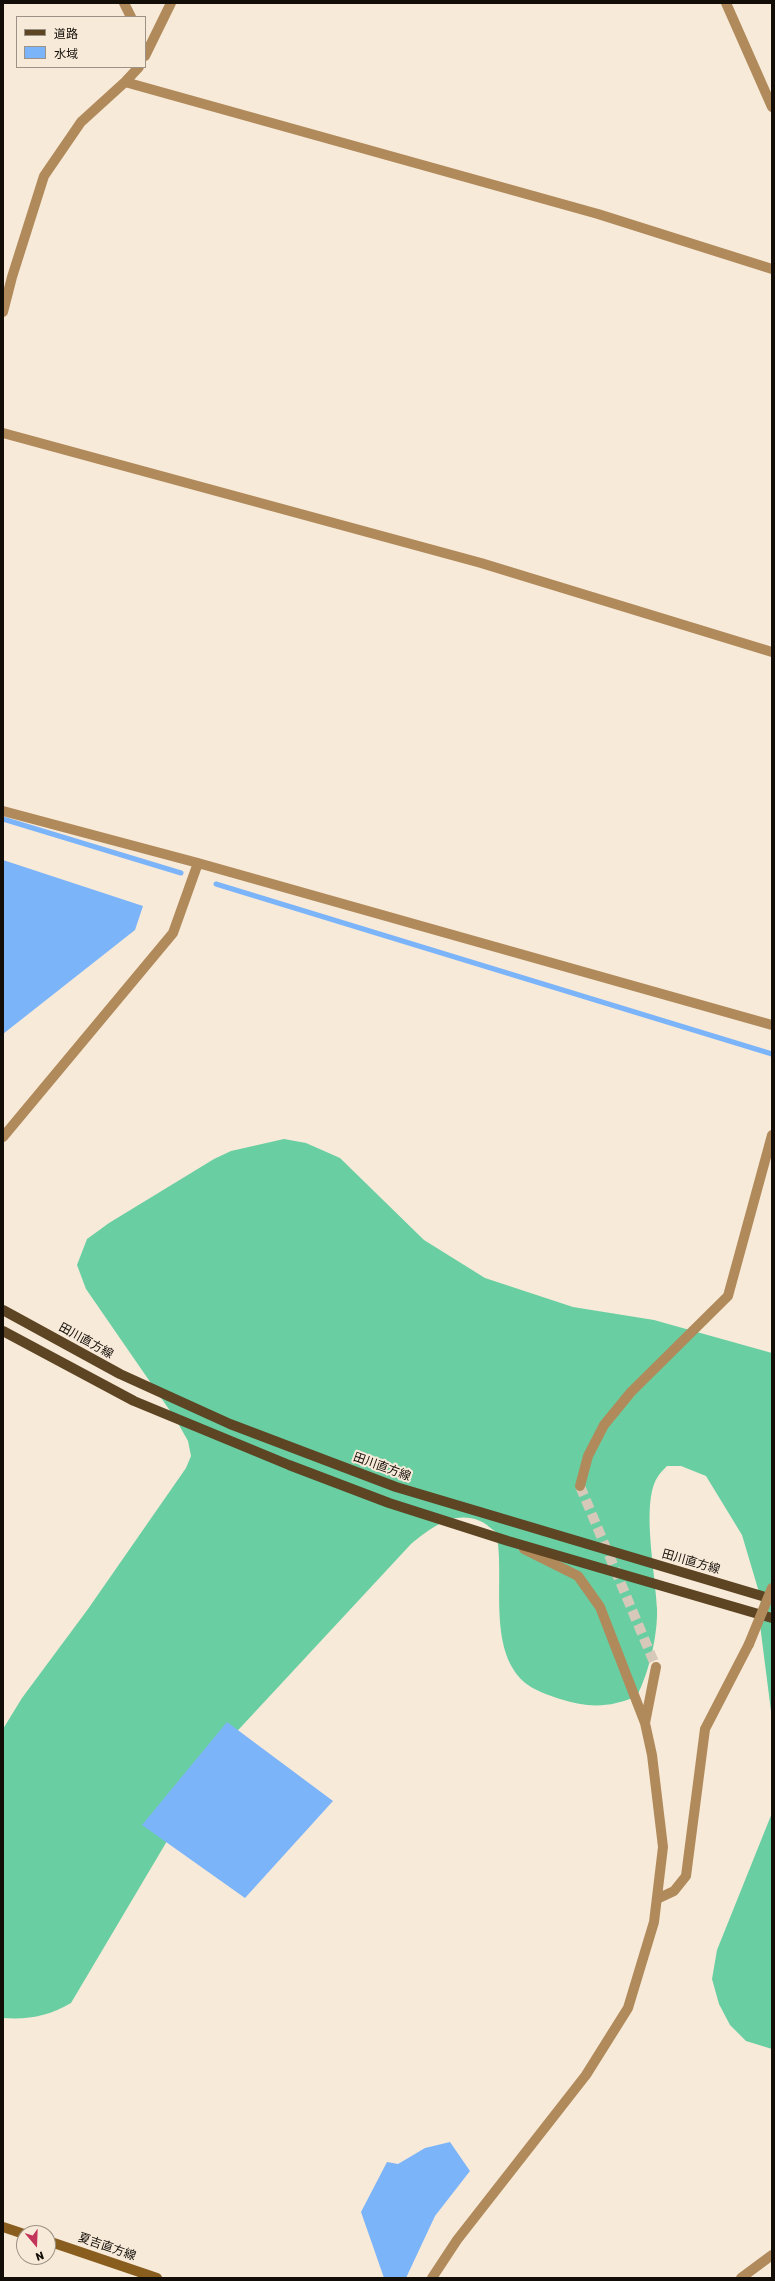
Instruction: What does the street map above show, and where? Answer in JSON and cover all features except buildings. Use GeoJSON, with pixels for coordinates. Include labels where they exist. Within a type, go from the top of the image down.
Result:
{"type":"FeatureCollection","features":[{"type":"Feature","properties":{"kind":"main road","name":"田川直方線"},"geometry":{"type":"LineString","coordinates":[[3,1310],[120,1374],[230,1424],[396,1487],[772,1599]]}},
{"type":"Feature","properties":{"kind":"main road"},"geometry":{"type":"LineString","coordinates":[[3,1331],[134,1401],[289,1465],[389,1503],[508,1541],[772,1618]]}},
{"type":"Feature","properties":{"kind":"main road"},"geometry":{"type":"LineString","coordinates":[[3,2227],[16,2231]]}},
{"type":"Feature","properties":{"kind":"main road","name":"夏吉直方線"},"geometry":{"type":"LineString","coordinates":[[56,2244],[157,2278]]}},
{"type":"Feature","properties":{"kind":"street"},"geometry":{"type":"LineString","coordinates":[[124,3],[130,16]]}},
{"type":"Feature","properties":{"kind":"street"},"geometry":{"type":"LineString","coordinates":[[146,54],[171,3]]}},
{"type":"Feature","properties":{"kind":"street"},"geometry":{"type":"LineString","coordinates":[[726,3],[772,107]]}},
{"type":"Feature","properties":{"kind":"street"},"geometry":{"type":"LineString","coordinates":[[3,312],[44,176],[81,122],[138,68]]}},
{"type":"Feature","properties":{"kind":"street"},"geometry":{"type":"LineString","coordinates":[[125,82],[598,214],[772,269]]}},
{"type":"Feature","properties":{"kind":"street"},"geometry":{"type":"LineString","coordinates":[[3,433],[481,563],[772,652]]}},
{"type":"Feature","properties":{"kind":"street"},"geometry":{"type":"LineString","coordinates":[[3,811],[198,863],[772,1025]]}},
{"type":"Feature","properties":{"kind":"street"},"geometry":{"type":"LineString","coordinates":[[3,1137],[173,933],[198,863]]}},
{"type":"Feature","properties":{"kind":"street"},"geometry":{"type":"LineString","coordinates":[[580,1486],[588,1456],[604,1425],[631,1392],[728,1296],[772,1134]]}},
{"type":"Feature","properties":{"kind":"street"},"geometry":{"type":"LineString","coordinates":[[432,2278],[457,2240],[586,2076],[628,2008],[654,1922],[663,1847],[652,1755],[646,1722],[600,1607],[578,1576],[508,1541]]}},
{"type":"Feature","properties":{"kind":"street"},"geometry":{"type":"LineString","coordinates":[[657,1900],[674,1891],[686,1876],[706,1729],[749,1644],[772,1588]]}},
{"type":"Feature","properties":{"kind":"street"},"geometry":{"type":"LineString","coordinates":[[646,1722],[656,1667]]}},
{"type":"Feature","properties":{"kind":"street"},"geometry":{"type":"LineString","coordinates":[[741,2278],[772,2255]]}},
{"type":"Feature","properties":{"kind":"green space"},"geometry":{"type":"Polygon","coordinates":[[[284,1139],[306,1143],[340,1158],[424,1240],[485,1278],[573,1307],[654,1320],[772,1353],[772,1719],[759,1617],[761,1599],[742,1535],[706,1476],[681,1466],[667,1466],[657,1478],[652,1490],[650,1505],[651,1541],[657,1608],[656,1630],[652,1653],[637,1696],[608,1705],[590,1705],[570,1702],[541,1692],[524,1682],[512,1667],[505,1650],[501,1631],[499,1550],[496,1532],[482,1522],[470,1518],[452,1519],[443,1522],[426,1532],[411,1544],[228,1741],[71,2003],[55,2011],[30,2018],[3,2018],[3,1729],[22,1698],[88,1609],[186,1468],[191,1456],[188,1441],[175,1418],[86,1289],[77,1265],[87,1239],[109,1223],[214,1159],[231,1151],[284,1139]]]}},
{"type":"Feature","properties":{"kind":"green space"},"geometry":{"type":"Polygon","coordinates":[[[772,1813],[772,2049],[746,2041],[730,2025],[719,2004],[712,1979],[717,1950],[772,1813]]]}},
{"type":"Feature","properties":{"kind":"water"},"geometry":{"type":"Polygon","coordinates":[[[3,860],[143,906],[135,930],[3,1034],[3,860]]]}},
{"type":"Feature","properties":{"kind":"water"},"geometry":{"type":"Polygon","coordinates":[[[227,1722],[333,1801],[245,1898],[142,1825],[227,1722]]]}},
{"type":"Feature","properties":{"kind":"water"},"geometry":{"type":"Polygon","coordinates":[[[450,2142],[470,2171],[435,2216],[406,2278],[384,2278],[361,2212],[387,2162],[398,2164],[425,2148],[450,2142]]]}},
{"type":"Feature","properties":{"kind":"waterway"},"geometry":{"type":"LineString","coordinates":[[3,819],[181,873]]}},
{"type":"Feature","properties":{"kind":"waterway"},"geometry":{"type":"LineString","coordinates":[[216,884],[772,1054]]}},
{"type":"Feature","properties":{"kind":"tunnel"},"geometry":{"type":"LineString","coordinates":[[580,1486],[656,1667]]}}]}
